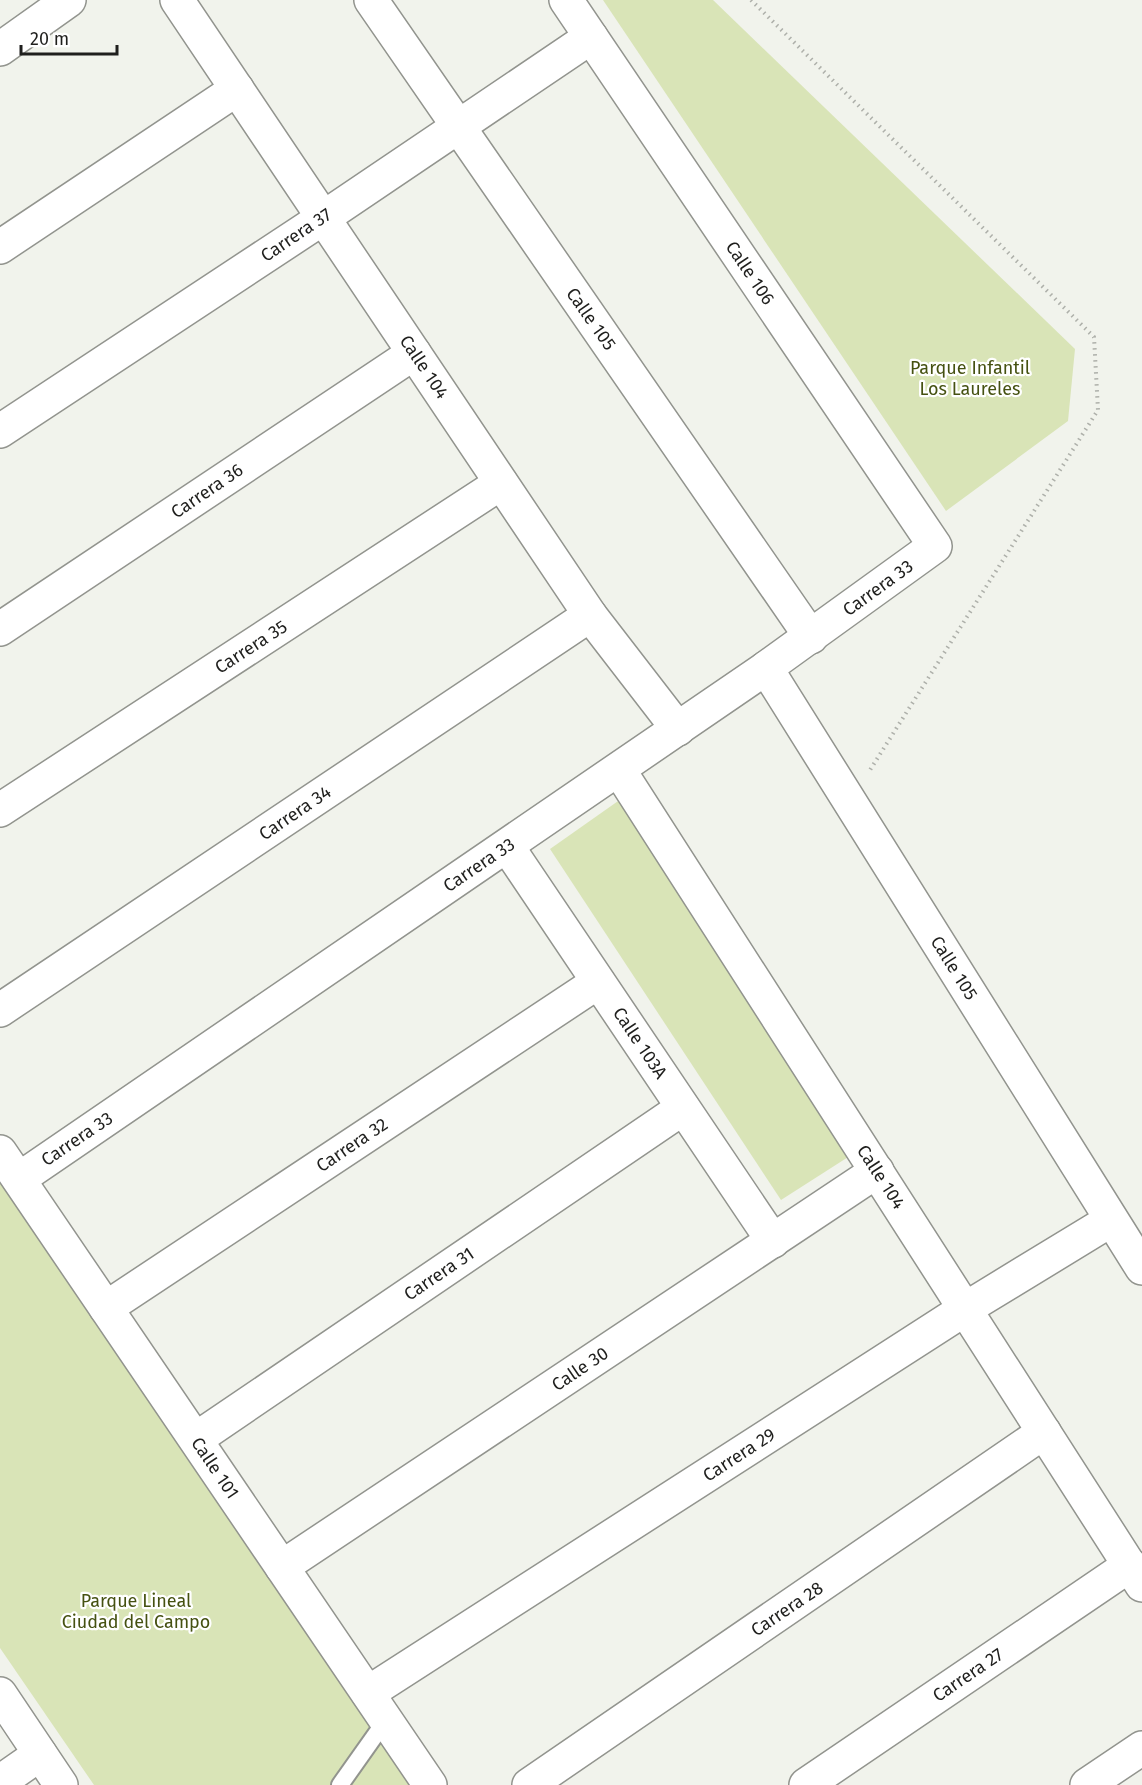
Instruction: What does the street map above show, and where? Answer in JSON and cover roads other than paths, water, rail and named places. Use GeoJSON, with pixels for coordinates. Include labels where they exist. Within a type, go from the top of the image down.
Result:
{"type":"FeatureCollection","features":[{"type":"Feature","properties":{"kind":"street"},"geometry":{"type":"LineString","coordinates":[[0,49],[69,0]]}},
{"type":"Feature","properties":{"kind":"street","name":"Calle 104"},"geometry":{"type":"LineString","coordinates":[[177,0],[590,615],[678,729]]}},
{"type":"Feature","properties":{"kind":"street","name":"Calle 105"},"geometry":{"type":"LineString","coordinates":[[371,0],[811,637]]}},
{"type":"Feature","properties":{"kind":"street","name":"Calle 106"},"geometry":{"type":"LineString","coordinates":[[566,0],[935,546]]}},
{"type":"Feature","properties":{"kind":"street","name":"Carrera 37"},"geometry":{"type":"LineString","coordinates":[[0,431],[458,128],[591,37]]}},
{"type":"Feature","properties":{"kind":"street"},"geometry":{"type":"LineString","coordinates":[[0,248],[237,89]]}},
{"type":"Feature","properties":{"kind":"street","name":"Carrera 36"},"geometry":{"type":"LineString","coordinates":[[0,629],[414,353]]}},
{"type":"Feature","properties":{"kind":"street","name":"Carrera 35"},"geometry":{"type":"LineString","coordinates":[[0,810],[501,483]]}},
{"type":"Feature","properties":{"kind":"street","name":"Carrera 33"},"geometry":{"type":"LineString","coordinates":[[19,1179],[619,770],[811,637],[935,546]]}},
{"type":"Feature","properties":{"kind":"street","name":"Carrera 34"},"geometry":{"type":"LineString","coordinates":[[0,1010],[590,615]]}},
{"type":"Feature","properties":{"kind":"street","name":"Calle 105"},"geometry":{"type":"LineString","coordinates":[[766,668],[1142,1268]]}},
{"type":"Feature","properties":{"kind":"street","name":"Calle 104"},"geometry":{"type":"LineString","coordinates":[[619,770],[1136,1575]]}},
{"type":"Feature","properties":{"kind":"street","name":"Calle 103A"},"geometry":{"type":"LineString","coordinates":[[507,846],[773,1240]]}},
{"type":"Feature","properties":{"kind":"street","name":"Carrera 32"},"geometry":{"type":"LineString","coordinates":[[106,1308],[598,981]]}},
{"type":"Feature","properties":{"kind":"street","name":"Carrera 31"},"geometry":{"type":"LineString","coordinates":[[196,1439],[683,1108]]}},
{"type":"Feature","properties":{"kind":"street","name":"Calle 101"},"geometry":{"type":"LineString","coordinates":[[0,1152],[430,1785]]}},
{"type":"Feature","properties":{"kind":"street","name":"Calle 30"},"geometry":{"type":"LineString","coordinates":[[282,1567],[877,1171]]}},
{"type":"Feature","properties":{"kind":"street","name":"Carrera 29"},"geometry":{"type":"LineString","coordinates":[[377,1707],[965,1309],[1112,1220]]}},
{"type":"Feature","properties":{"kind":"street","name":"Carrera 28"},"geometry":{"type":"LineString","coordinates":[[529,1785],[1044,1432]]}},
{"type":"Feature","properties":{"kind":"street","name":"Carrera 27"},"geometry":{"type":"LineString","coordinates":[[806,1785],[1136,1575]]}},
{"type":"Feature","properties":{"kind":"street"},"geometry":{"type":"LineString","coordinates":[[0,1694],[61,1785]]}},
{"type":"Feature","properties":{"kind":"street"},"geometry":{"type":"LineString","coordinates":[[1087,1785],[1142,1748]]}},
{"type":"Feature","properties":{"kind":"street"},"geometry":{"type":"LineString","coordinates":[[0,1782],[40,1754]]}},
{"type":"Feature","properties":{"kind":"lane"},"geometry":{"type":"LineString","coordinates":[[340,1785],[377,1707]]}},
{"type":"Feature","properties":{"kind":"park label","name":"Parque Infantil Los Laureles"},"geometry":{"type":"Point","coordinates":[970,378]}},
{"type":"Feature","properties":{"kind":"park label","name":"Parque Lineal Ciudad del Campo"},"geometry":{"type":"Point","coordinates":[136,1611]}}]}
